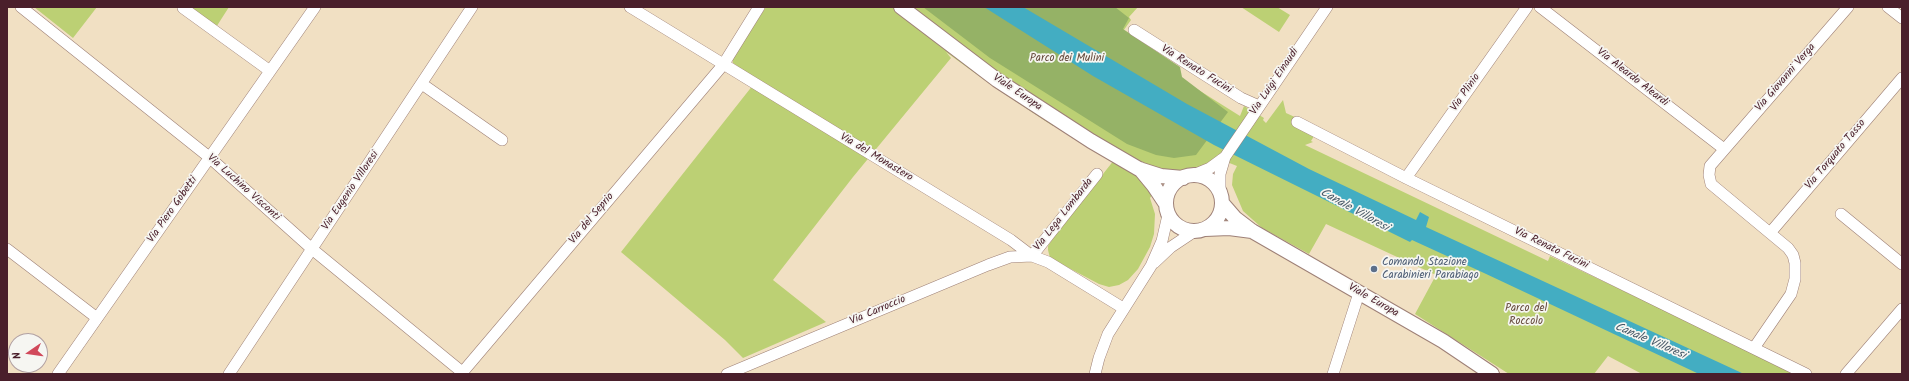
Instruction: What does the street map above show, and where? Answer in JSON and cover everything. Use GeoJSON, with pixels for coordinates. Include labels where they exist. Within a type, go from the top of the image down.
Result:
{"type":"FeatureCollection","features":[{"type":"Feature","properties":{"kind":"street","name":"Via Luchino Visconti"},"geometry":{"type":"LineString","coordinates":[[21,7],[209,157],[312,249],[462,373]]}},
{"type":"Feature","properties":{"kind":"street","name":"Via Piero Gobetti"},"geometry":{"type":"LineString","coordinates":[[58,374],[315,7]]}},
{"type":"Feature","properties":{"kind":"street","name":"Via Eugenio Villoresi"},"geometry":{"type":"LineString","coordinates":[[229,374],[472,7]]}},
{"type":"Feature","properties":{"kind":"street","name":"Via del Monastero"},"geometry":{"type":"LineString","coordinates":[[630,7],[1011,240],[1032,256],[1048,262],[1123,308]]}},
{"type":"Feature","properties":{"kind":"street","name":"Via del Seprio"},"geometry":{"type":"LineString","coordinates":[[462,373],[723,65],[759,7]]}},
{"type":"Feature","properties":{"kind":"street","name":"Viale Europa"},"geometry":{"type":"LineString","coordinates":[[900,7],[997,80],[1084,137],[1140,169],[1161,176],[1204,177],[1214,184],[1235,218],[1252,231],[1443,341],[1492,374]]}},
{"type":"Feature","properties":{"kind":"street","name":"Via Luigi Einaudi"},"geometry":{"type":"LineString","coordinates":[[1221,197],[1220,174],[1225,157],[1327,7]]}},
{"type":"Feature","properties":{"kind":"street","name":"Via Plinio"},"geometry":{"type":"LineString","coordinates":[[1406,178],[1527,7]]}},
{"type":"Feature","properties":{"kind":"street","name":"Via Aleardo Aleardi"},"geometry":{"type":"LineString","coordinates":[[1540,7],[1724,149]]}},
{"type":"Feature","properties":{"kind":"street","name":"Via Giovanni Verga"},"geometry":{"type":"LineString","coordinates":[[1724,149],[1848,7]]}},
{"type":"Feature","properties":{"kind":"street"},"geometry":{"type":"LineString","coordinates":[[1888,7],[1902,18]]}},
{"type":"Feature","properties":{"kind":"street"},"geometry":{"type":"LineString","coordinates":[[183,8],[270,72]]}},
{"type":"Feature","properties":{"kind":"street","name":"Via Renato Fucini"},"geometry":{"type":"LineString","coordinates":[[1134,30],[1241,98],[1259,106]]}},
{"type":"Feature","properties":{"kind":"street","name":"Via Torquato Tasso"},"geometry":{"type":"LineString","coordinates":[[1770,233],[1902,78]]}},
{"type":"Feature","properties":{"kind":"street"},"geometry":{"type":"LineString","coordinates":[[422,84],[502,140]]}},
{"type":"Feature","properties":{"kind":"street","name":"Via Renato Fucini"},"geometry":{"type":"LineString","coordinates":[[1297,122],[1406,178],[1806,374]]}},
{"type":"Feature","properties":{"kind":"street"},"geometry":{"type":"LineString","coordinates":[[1724,149],[1710,166],[1709,175],[1711,184],[1788,248],[1795,263],[1791,294],[1754,348]]}},
{"type":"Feature","properties":{"kind":"street","name":"Via Luigi Einaudi"},"geometry":{"type":"LineString","coordinates":[[1188,177],[1210,168],[1225,157]]}},
{"type":"Feature","properties":{"kind":"street","name":"Viale Europa"},"geometry":{"type":"LineString","coordinates":[[1140,169],[1154,186],[1174,223],[1184,230],[1229,228],[1252,231]]}},
{"type":"Feature","properties":{"kind":"street","name":"Via Lega Lombarda"},"geometry":{"type":"LineString","coordinates":[[1032,256],[1097,174]]}},
{"type":"Feature","properties":{"kind":"street"},"geometry":{"type":"LineString","coordinates":[[1095,374],[1108,334],[1123,308],[1151,266],[1162,241],[1168,193],[1174,184],[1188,177]]}},
{"type":"Feature","properties":{"kind":"street"},"geometry":{"type":"LineString","coordinates":[[1151,266],[1171,247],[1214,223],[1220,213],[1221,197]]}},
{"type":"Feature","properties":{"kind":"street"},"geometry":{"type":"LineString","coordinates":[[1841,214],[1902,264]]}},
{"type":"Feature","properties":{"kind":"street"},"geometry":{"type":"LineString","coordinates":[[7,249],[97,318]]}},
{"type":"Feature","properties":{"kind":"street","name":"Via Carroccio"},"geometry":{"type":"LineString","coordinates":[[727,374],[988,265],[1010,257],[1032,256]]}},
{"type":"Feature","properties":{"kind":"street"},"geometry":{"type":"LineString","coordinates":[[1333,374],[1359,293]]}},
{"type":"Feature","properties":{"kind":"street"},"geometry":{"type":"LineString","coordinates":[[1846,374],[1902,309]]}},
{"type":"Feature","properties":{"kind":"green space"},"geometry":{"type":"Polygon","coordinates":[[[34,7],[97,7],[73,38],[34,7]]]}},
{"type":"Feature","properties":{"kind":"green space"},"geometry":{"type":"Polygon","coordinates":[[[186,7],[229,7],[213,32],[186,7]]]}},
{"type":"Feature","properties":{"kind":"green space","name":"Parco del Roccolo"},"geometry":{"type":"Polygon","coordinates":[[[766,7],[1138,7],[1129,17],[1131,20],[1116,41],[1138,52],[1240,116],[1244,106],[1264,118],[1263,120],[1266,123],[1283,100],[1286,113],[1319,128],[1311,141],[1313,142],[1305,145],[1548,261],[1550,256],[1799,374],[1642,374],[1608,356],[1594,374],[1509,374],[1415,314],[1436,275],[1326,224],[1309,254],[1262,228],[1243,211],[1232,185],[1233,174],[1237,166],[1222,160],[1211,172],[1199,179],[1183,182],[1162,180],[1150,198],[1155,214],[1154,234],[1150,247],[1138,269],[1128,280],[1119,285],[1109,287],[1099,284],[1050,258],[1048,246],[1058,231],[1118,155],[1060,118],[1053,126],[994,87],[946,52],[951,58],[853,177],[773,280],[826,322],[743,358],[725,340],[621,252],[757,80],[733,63],[733,57],[766,7]]]}},
{"type":"Feature","properties":{"kind":"green space","name":"Parco dei Mulini"},"geometry":{"type":"Polygon","coordinates":[[[923,7],[1115,7],[1129,18],[1123,29],[1180,67],[1182,77],[1228,112],[1196,155],[1174,158],[1156,155],[1127,144],[990,58],[923,7]]]}},
{"type":"Feature","properties":{"kind":"green space"},"geometry":{"type":"Polygon","coordinates":[[[1241,7],[1277,7],[1290,15],[1279,32],[1241,7]]]}},
{"type":"Feature","properties":{"kind":"water","name":"Canale Villoresi"},"geometry":{"type":"Polygon","coordinates":[[[984,7],[1023,7],[1187,104],[1309,169],[1416,220],[1420,212],[1429,217],[1426,227],[1744,374],[1699,374],[1412,240],[1410,242],[1214,145],[1093,76],[984,7]]]}},
{"type":"Feature","properties":{"kind":"place","name":"Comando Stazione Carabinieri Parabiago"},"geometry":{"type":"Point","coordinates":[1374,269]}}]}
